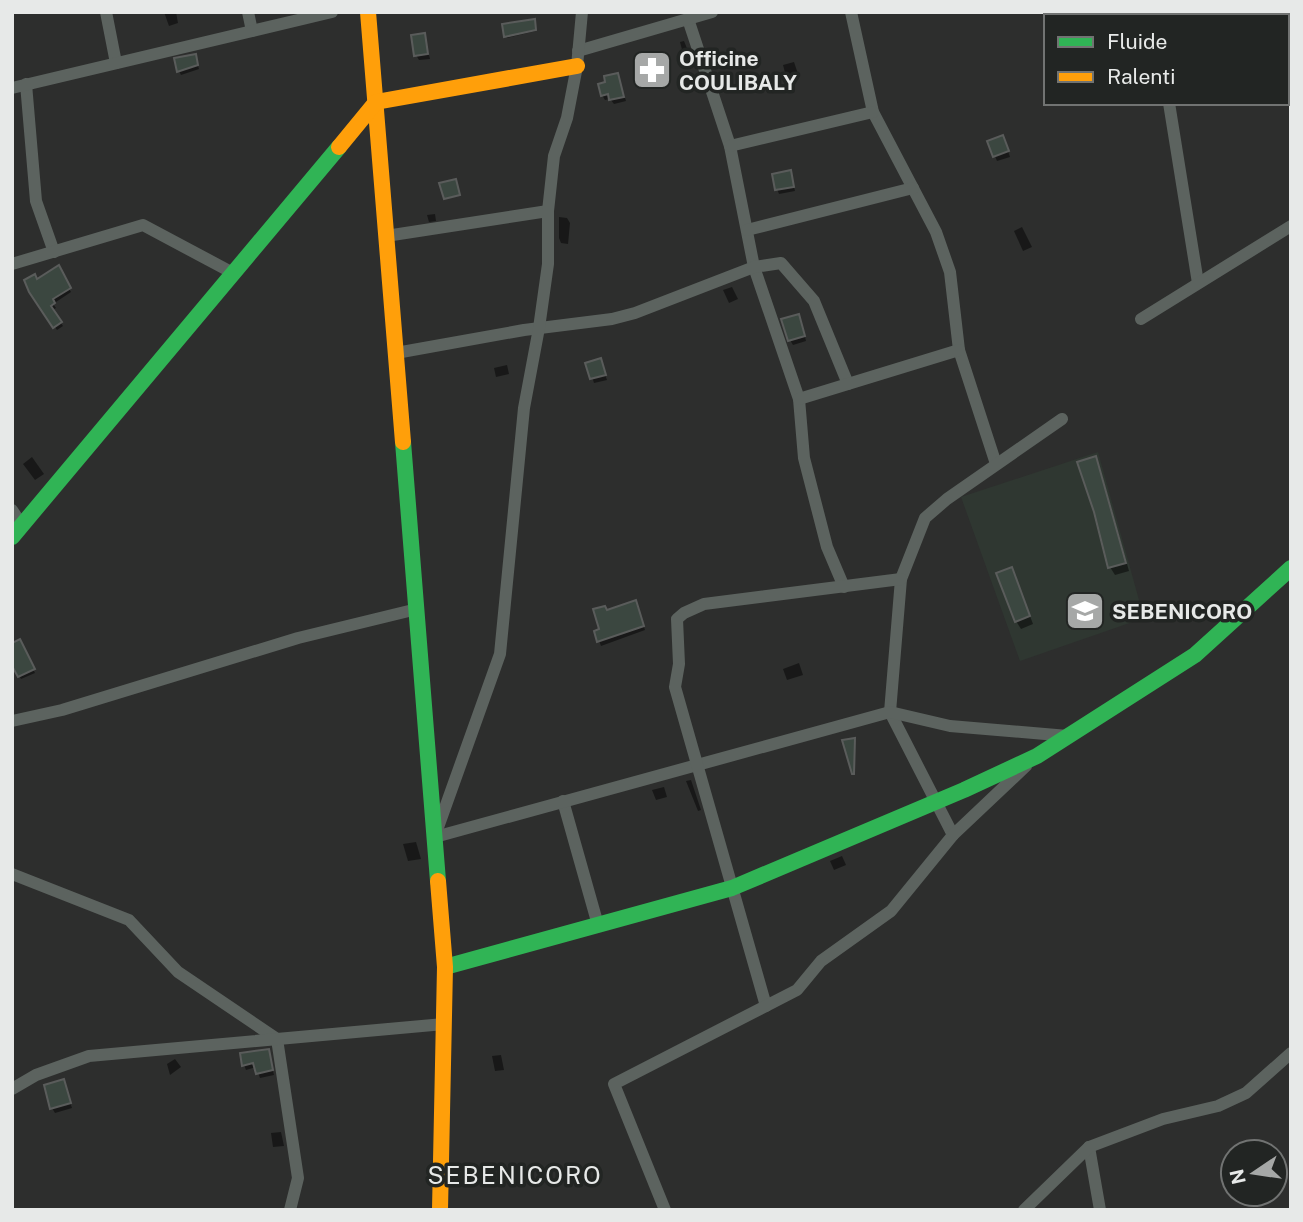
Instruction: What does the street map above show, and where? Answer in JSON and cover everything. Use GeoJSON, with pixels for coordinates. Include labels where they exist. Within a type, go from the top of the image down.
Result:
{"type":"FeatureCollection","features":[{"type":"Feature","properties":{"kind":"street"},"geometry":{"type":"LineString","coordinates":[[106,12],[116,63]]}},
{"type":"Feature","properties":{"kind":"street"},"geometry":{"type":"LineString","coordinates":[[248,12],[252,31]]}},
{"type":"Feature","properties":{"kind":"street"},"geometry":{"type":"LineString","coordinates":[[12,88],[332,12]]}},
{"type":"Feature","properties":{"kind":"street"},"geometry":{"type":"LineString","coordinates":[[368,12],[445,967],[440,1210]]}},
{"type":"Feature","properties":{"kind":"street"},"geometry":{"type":"LineString","coordinates":[[435,836],[499,654],[524,408],[548,264],[548,211],[554,156],[567,118],[582,12]]}},
{"type":"Feature","properties":{"kind":"street"},"geometry":{"type":"LineString","coordinates":[[17,531],[376,102],[577,59],[712,12]]}},
{"type":"Feature","properties":{"kind":"street"},"geometry":{"type":"LineString","coordinates":[[851,12],[873,112],[936,232],[950,272],[959,350],[996,464]]}},
{"type":"Feature","properties":{"kind":"street"},"geometry":{"type":"LineString","coordinates":[[688,19],[730,146],[754,267],[799,399],[804,458],[827,547],[844,587]]}},
{"type":"Feature","properties":{"kind":"street"},"geometry":{"type":"LineString","coordinates":[[26,85],[36,201],[54,252]]}},
{"type":"Feature","properties":{"kind":"street"},"geometry":{"type":"LineString","coordinates":[[1169,105],[1198,283]]}},
{"type":"Feature","properties":{"kind":"street"},"geometry":{"type":"LineString","coordinates":[[730,146],[873,112]]}},
{"type":"Feature","properties":{"kind":"street"},"geometry":{"type":"LineString","coordinates":[[747,230],[913,188]]}},
{"type":"Feature","properties":{"kind":"street"},"geometry":{"type":"LineString","coordinates":[[386,236],[548,211]]}},
{"type":"Feature","properties":{"kind":"street"},"geometry":{"type":"LineString","coordinates":[[12,264],[143,225],[233,273]]}},
{"type":"Feature","properties":{"kind":"street"},"geometry":{"type":"LineString","coordinates":[[1141,319],[1291,226]]}},
{"type":"Feature","properties":{"kind":"street"},"geometry":{"type":"LineString","coordinates":[[396,353],[539,328],[588,323],[635,313],[754,267],[781,263],[814,301],[848,384]]}},
{"type":"Feature","properties":{"kind":"street"},"geometry":{"type":"LineString","coordinates":[[799,399],[959,350]]}},
{"type":"Feature","properties":{"kind":"street"},"geometry":{"type":"LineString","coordinates":[[953,835],[890,712],[901,579],[925,519],[996,464],[1062,419]]}},
{"type":"Feature","properties":{"kind":"street"},"geometry":{"type":"LineString","coordinates":[[12,510],[17,531]]}},
{"type":"Feature","properties":{"kind":"street"},"geometry":{"type":"LineString","coordinates":[[445,967],[732,888],[936,802],[1037,756],[1195,655],[1291,568]]}},
{"type":"Feature","properties":{"kind":"street"},"geometry":{"type":"LineString","coordinates":[[766,1006],[675,687],[679,664],[677,619],[704,604],[741,597],[901,579]]}},
{"type":"Feature","properties":{"kind":"street"},"geometry":{"type":"LineString","coordinates":[[12,721],[62,710],[298,638],[416,609]]}},
{"type":"Feature","properties":{"kind":"street"},"geometry":{"type":"LineString","coordinates":[[435,836],[890,712],[950,726],[1068,736]]}},
{"type":"Feature","properties":{"kind":"street"},"geometry":{"type":"LineString","coordinates":[[665,1210],[614,1084],[797,990],[821,961],[891,911],[953,835],[1037,756]]}},
{"type":"Feature","properties":{"kind":"street"},"geometry":{"type":"LineString","coordinates":[[563,801],[598,925]]}},
{"type":"Feature","properties":{"kind":"street"},"geometry":{"type":"LineString","coordinates":[[12,874],[129,919],[178,972],[277,1039],[298,1178],[290,1210]]}},
{"type":"Feature","properties":{"kind":"street"},"geometry":{"type":"LineString","coordinates":[[12,1089],[36,1075],[89,1056],[444,1024]]}},
{"type":"Feature","properties":{"kind":"street"},"geometry":{"type":"LineString","coordinates":[[1024,1210],[1089,1147],[1163,1119],[1218,1106],[1246,1093],[1291,1053]]}},
{"type":"Feature","properties":{"kind":"street"},"geometry":{"type":"LineString","coordinates":[[1089,1147],[1100,1210]]}},
{"type":"Feature","properties":{"kind":"shaded area"},"geometry":{"type":"Polygon","coordinates":[[[1098,452],[1144,618],[1020,661],[961,497],[1098,452]]]}},
{"type":"Feature","properties":{"kind":"building"},"geometry":{"type":"Polygon","coordinates":[[[535,19],[536,30],[504,37],[502,24],[535,19]]]}},
{"type":"Feature","properties":{"kind":"building"},"geometry":{"type":"Polygon","coordinates":[[[425,33],[428,54],[414,56],[411,35],[425,33]]]}},
{"type":"Feature","properties":{"kind":"building"},"geometry":{"type":"Polygon","coordinates":[[[196,54],[198,65],[177,72],[174,58],[196,54]]]}},
{"type":"Feature","properties":{"kind":"building"},"geometry":{"type":"Polygon","coordinates":[[[618,73],[624,97],[609,100],[608,94],[601,96],[598,84],[605,82],[604,76],[618,73]]]}},
{"type":"Feature","properties":{"kind":"building"},"geometry":{"type":"Polygon","coordinates":[[[1003,135],[1009,151],[993,157],[987,141],[1003,135]]]}},
{"type":"Feature","properties":{"kind":"building"},"geometry":{"type":"Polygon","coordinates":[[[791,170],[794,187],[775,190],[772,174],[791,170]]]}},
{"type":"Feature","properties":{"kind":"building"},"geometry":{"type":"Polygon","coordinates":[[[456,179],[460,195],[444,199],[439,183],[456,179]]]}},
{"type":"Feature","properties":{"kind":"building"},"geometry":{"type":"Polygon","coordinates":[[[59,265],[71,288],[53,299],[55,303],[51,306],[62,322],[53,328],[24,280],[35,274],[37,279],[59,265]]]}},
{"type":"Feature","properties":{"kind":"building"},"geometry":{"type":"Polygon","coordinates":[[[799,314],[805,336],[788,341],[781,319],[799,314]]]}},
{"type":"Feature","properties":{"kind":"building"},"geometry":{"type":"Polygon","coordinates":[[[601,358],[606,375],[590,379],[585,363],[601,358]]]}},
{"type":"Feature","properties":{"kind":"building"},"geometry":{"type":"Polygon","coordinates":[[[1096,456],[1126,563],[1108,568],[1094,512],[1077,462],[1096,456]]]}},
{"type":"Feature","properties":{"kind":"building"},"geometry":{"type":"Polygon","coordinates":[[[1012,567],[1030,616],[1015,622],[996,573],[1012,567]]]}},
{"type":"Feature","properties":{"kind":"building"},"geometry":{"type":"Polygon","coordinates":[[[636,600],[644,626],[597,642],[594,631],[599,629],[593,609],[605,606],[607,610],[636,600]]]}},
{"type":"Feature","properties":{"kind":"building"},"geometry":{"type":"Polygon","coordinates":[[[20,639],[35,669],[18,677],[12,666],[12,643],[20,639]]]}},
{"type":"Feature","properties":{"kind":"building"},"geometry":{"type":"Polygon","coordinates":[[[855,738],[854,774],[852,774],[842,740],[855,738]]]}},
{"type":"Feature","properties":{"kind":"building"},"geometry":{"type":"Polygon","coordinates":[[[269,1049],[273,1070],[256,1074],[253,1063],[242,1066],[240,1053],[269,1049]]]}},
{"type":"Feature","properties":{"kind":"building"},"geometry":{"type":"Polygon","coordinates":[[[64,1079],[71,1103],[50,1109],[44,1085],[64,1079]]]}},
{"type":"Feature","properties":{"kind":"traffic: fast"},"geometry":{"type":"LineString","coordinates":[[12,537],[339,147]]}},
{"type":"Feature","properties":{"kind":"traffic: fast"},"geometry":{"type":"LineString","coordinates":[[403,442],[438,881]]}},
{"type":"Feature","properties":{"kind":"traffic: fast"},"geometry":{"type":"LineString","coordinates":[[445,967],[732,888],[964,790],[1037,756],[1195,655],[1291,568]]}},
{"type":"Feature","properties":{"kind":"traffic: slow"},"geometry":{"type":"LineString","coordinates":[[368,12],[403,442]]}},
{"type":"Feature","properties":{"kind":"traffic: slow"},"geometry":{"type":"LineString","coordinates":[[339,147],[376,102],[577,66]]}},
{"type":"Feature","properties":{"kind":"traffic: slow"},"geometry":{"type":"LineString","coordinates":[[438,881],[445,967],[440,1210]]}},
{"type":"Feature","properties":{"kind":"place","name":"Officine COULIBALY"},"geometry":{"type":"Point","coordinates":[652,70]}},
{"type":"Feature","properties":{"kind":"place","name":"SEBENICORO"},"geometry":{"type":"Point","coordinates":[1085,611]}},
{"type":"Feature","properties":{"kind":"district","name":"SEBENICORO"},"geometry":{"type":"Point","coordinates":[515,1175]}}]}
